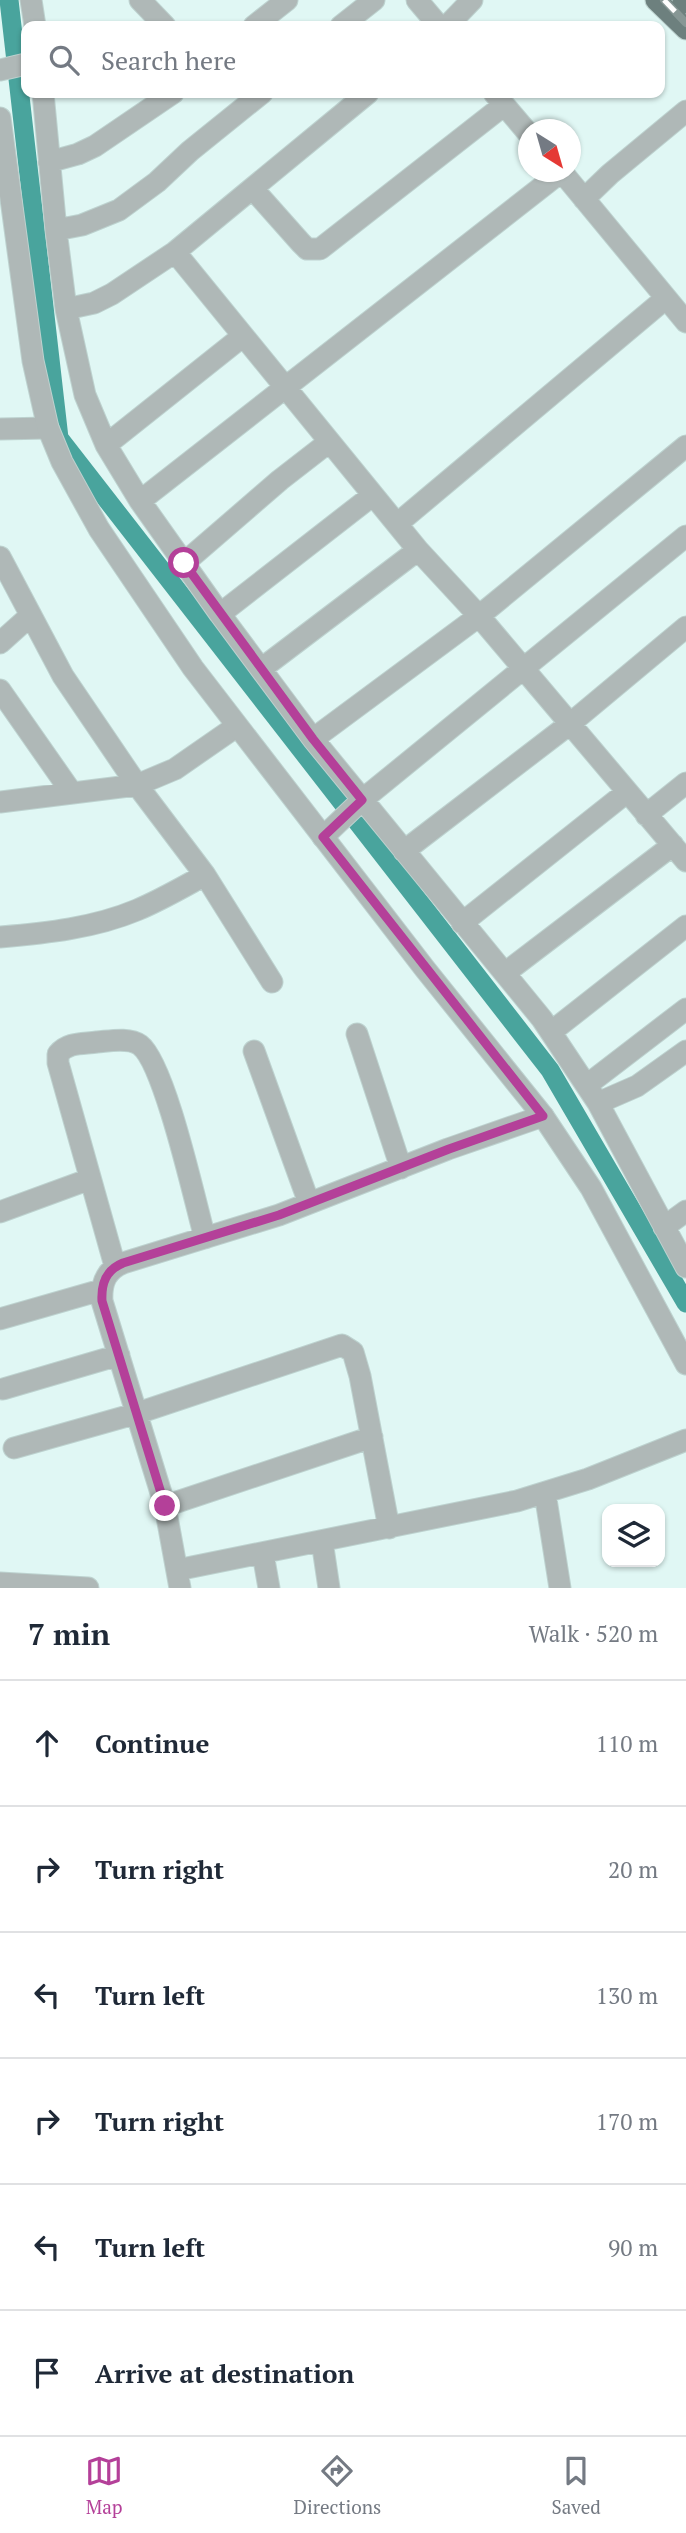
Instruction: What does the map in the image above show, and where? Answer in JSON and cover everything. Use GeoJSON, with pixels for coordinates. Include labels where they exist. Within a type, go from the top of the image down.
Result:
{"type":"FeatureCollection","features":[{"type":"Feature","properties":{"kind":"highway"},"geometry":{"type":"LineString","coordinates":[[656,0],[686,29]]}},
{"type":"Feature","properties":{"kind":"street"},"geometry":{"type":"LineString","coordinates":[[31,0],[34,21]]}},
{"type":"Feature","properties":{"kind":"street"},"geometry":{"type":"LineString","coordinates":[[140,0],[160,21]]}},
{"type":"Feature","properties":{"kind":"street"},"geometry":{"type":"LineString","coordinates":[[260,21],[287,0]]}},
{"type":"Feature","properties":{"kind":"street"},"geometry":{"type":"LineString","coordinates":[[347,21],[374,0]]}},
{"type":"Feature","properties":{"kind":"street"},"geometry":{"type":"LineString","coordinates":[[417,0],[435,21]]}},
{"type":"Feature","properties":{"kind":"street"},"geometry":{"type":"LineString","coordinates":[[452,21],[472,0]]}},
{"type":"Feature","properties":{"kind":"street"},"geometry":{"type":"LineString","coordinates":[[43,98],[66,309],[85,395],[106,444],[140,501],[313,739],[357,805],[404,851],[551,1032],[592,1094],[686,1267]]}},
{"type":"Feature","properties":{"kind":"street"},"geometry":{"type":"LineString","coordinates":[[49,162],[95,146],[165,98]]}},
{"type":"Feature","properties":{"kind":"street"},"geometry":{"type":"LineString","coordinates":[[56,230],[82,225],[119,210],[157,182],[190,151],[256,98]]}},
{"type":"Feature","properties":{"kind":"street"},"geometry":{"type":"LineString","coordinates":[[66,309],[94,303],[112,294],[175,252],[362,98]]}},
{"type":"Feature","properties":{"kind":"street"},"geometry":{"type":"LineString","coordinates":[[253,189],[307,249],[320,249],[499,99],[518,121]]}},
{"type":"Feature","properties":{"kind":"street"},"geometry":{"type":"LineString","coordinates":[[584,199],[686,111]]}},
{"type":"Feature","properties":{"kind":"street"},"geometry":{"type":"LineString","coordinates":[[0,118],[33,360],[48,428],[62,462],[99,529],[193,668],[237,726],[329,831],[543,1116],[591,1188],[686,1364]]}},
{"type":"Feature","properties":{"kind":"street"},"geometry":{"type":"LineString","coordinates":[[140,501],[548,182]]}},
{"type":"Feature","properties":{"kind":"street"},"geometry":{"type":"LineString","coordinates":[[570,182],[686,322]]}},
{"type":"Feature","properties":{"kind":"street"},"geometry":{"type":"LineString","coordinates":[[175,252],[418,550],[524,668],[680,853],[505,973]]}},
{"type":"Feature","properties":{"kind":"street"},"geometry":{"type":"LineString","coordinates":[[397,524],[665,299]]}},
{"type":"Feature","properties":{"kind":"street"},"geometry":{"type":"LineString","coordinates":[[106,444],[243,336]]}},
{"type":"Feature","properties":{"kind":"street"},"geometry":{"type":"LineString","coordinates":[[0,429],[48,428]]}},
{"type":"Feature","properties":{"kind":"street"},"geometry":{"type":"LineString","coordinates":[[184,563],[280,480],[329,442]]}},
{"type":"Feature","properties":{"kind":"street"},"geometry":{"type":"LineString","coordinates":[[313,739],[479,616],[686,446]]}},
{"type":"Feature","properties":{"kind":"street"},"geometry":{"type":"LineString","coordinates":[[220,614],[373,495]]}},
{"type":"Feature","properties":{"kind":"street"},"geometry":{"type":"LineString","coordinates":[[329,831],[357,805],[686,536]]}},
{"type":"Feature","properties":{"kind":"street"},"geometry":{"type":"LineString","coordinates":[[261,669],[418,550]]}},
{"type":"Feature","properties":{"kind":"street"},"geometry":{"type":"LineString","coordinates":[[0,557],[63,676],[137,785],[205,875],[272,982]]}},
{"type":"Feature","properties":{"kind":"street"},"geometry":{"type":"LineString","coordinates":[[0,643],[30,616]]}},
{"type":"Feature","properties":{"kind":"street"},"geometry":{"type":"LineString","coordinates":[[404,851],[570,723],[686,627]]}},
{"type":"Feature","properties":{"kind":"street"},"geometry":{"type":"LineString","coordinates":[[0,690],[72,793]]}},
{"type":"Feature","properties":{"kind":"street"},"geometry":{"type":"LineString","coordinates":[[0,802],[137,785],[175,769],[237,726]]}},
{"type":"Feature","properties":{"kind":"street"},"geometry":{"type":"LineString","coordinates":[[646,815],[686,783]]}},
{"type":"Feature","properties":{"kind":"street"},"geometry":{"type":"LineString","coordinates":[[463,923],[627,792]]}},
{"type":"Feature","properties":{"kind":"street"},"geometry":{"type":"LineString","coordinates":[[0,937],[62,931],[113,918],[137,910],[205,875]]}},
{"type":"Feature","properties":{"kind":"street"},"geometry":{"type":"LineString","coordinates":[[551,1032],[686,926]]}},
{"type":"Feature","properties":{"kind":"street"},"geometry":{"type":"LineString","coordinates":[[592,1094],[686,1009]]}},
{"type":"Feature","properties":{"kind":"street"},"geometry":{"type":"LineString","coordinates":[[357,1034],[401,1168]]}},
{"type":"Feature","properties":{"kind":"street"},"geometry":{"type":"LineString","coordinates":[[116,1266],[90,1179],[58,1054],[70,1045],[134,1041],[145,1050],[170,1105],[205,1238]]}},
{"type":"Feature","properties":{"kind":"street"},"geometry":{"type":"LineString","coordinates":[[254,1051],[309,1203]]}},
{"type":"Feature","properties":{"kind":"street"},"geometry":{"type":"LineString","coordinates":[[592,1094],[637,1086],[686,1051]]}},
{"type":"Feature","properties":{"kind":"street"},"geometry":{"type":"LineString","coordinates":[[543,1116],[309,1203],[116,1266],[107,1274],[101,1290],[102,1301],[165,1506],[179,1579],[262,1554],[545,1493],[686,1440]]}},
{"type":"Feature","properties":{"kind":"street"},"geometry":{"type":"LineString","coordinates":[[0,1212],[90,1179]]}},
{"type":"Feature","properties":{"kind":"street"},"geometry":{"type":"LineString","coordinates":[[664,1227],[686,1211]]}},
{"type":"Feature","properties":{"kind":"street"},"geometry":{"type":"LineString","coordinates":[[0,1319],[101,1290]]}},
{"type":"Feature","properties":{"kind":"street"},"geometry":{"type":"LineString","coordinates":[[14,1448],[138,1413],[342,1345],[349,1348],[355,1356],[389,1528]]}},
{"type":"Feature","properties":{"kind":"street"},"geometry":{"type":"LineString","coordinates":[[3,1389],[119,1355]]}},
{"type":"Feature","properties":{"kind":"street"},"geometry":{"type":"LineString","coordinates":[[165,1506],[372,1437]]}},
{"type":"Feature","properties":{"kind":"street"},"geometry":{"type":"LineString","coordinates":[[545,1493],[560,1588]]}},
{"type":"Feature","properties":{"kind":"street"},"geometry":{"type":"LineString","coordinates":[[323,1542],[329,1588]]}},
{"type":"Feature","properties":{"kind":"street"},"geometry":{"type":"LineString","coordinates":[[262,1554],[269,1588]]}},
{"type":"Feature","properties":{"kind":"street"},"geometry":{"type":"LineString","coordinates":[[0,1583],[88,1588]]}},
{"type":"Feature","properties":{"kind":"waterway"},"geometry":{"type":"LineString","coordinates":[[9,0],[59,438],[550,1070],[686,1303]]}},
{"type":"Feature","properties":{"kind":"railway"},"geometry":{"type":"LineString","coordinates":[[664,0],[686,23]]}},
{"type":"Feature","properties":{"kind":"route"},"geometry":{"type":"LineString","coordinates":[[165,1506],[102,1301],[101,1290],[107,1274],[123,1263],[279,1215],[449,1149],[543,1116],[323,837],[362,800],[313,739],[184,563]]}}]}
